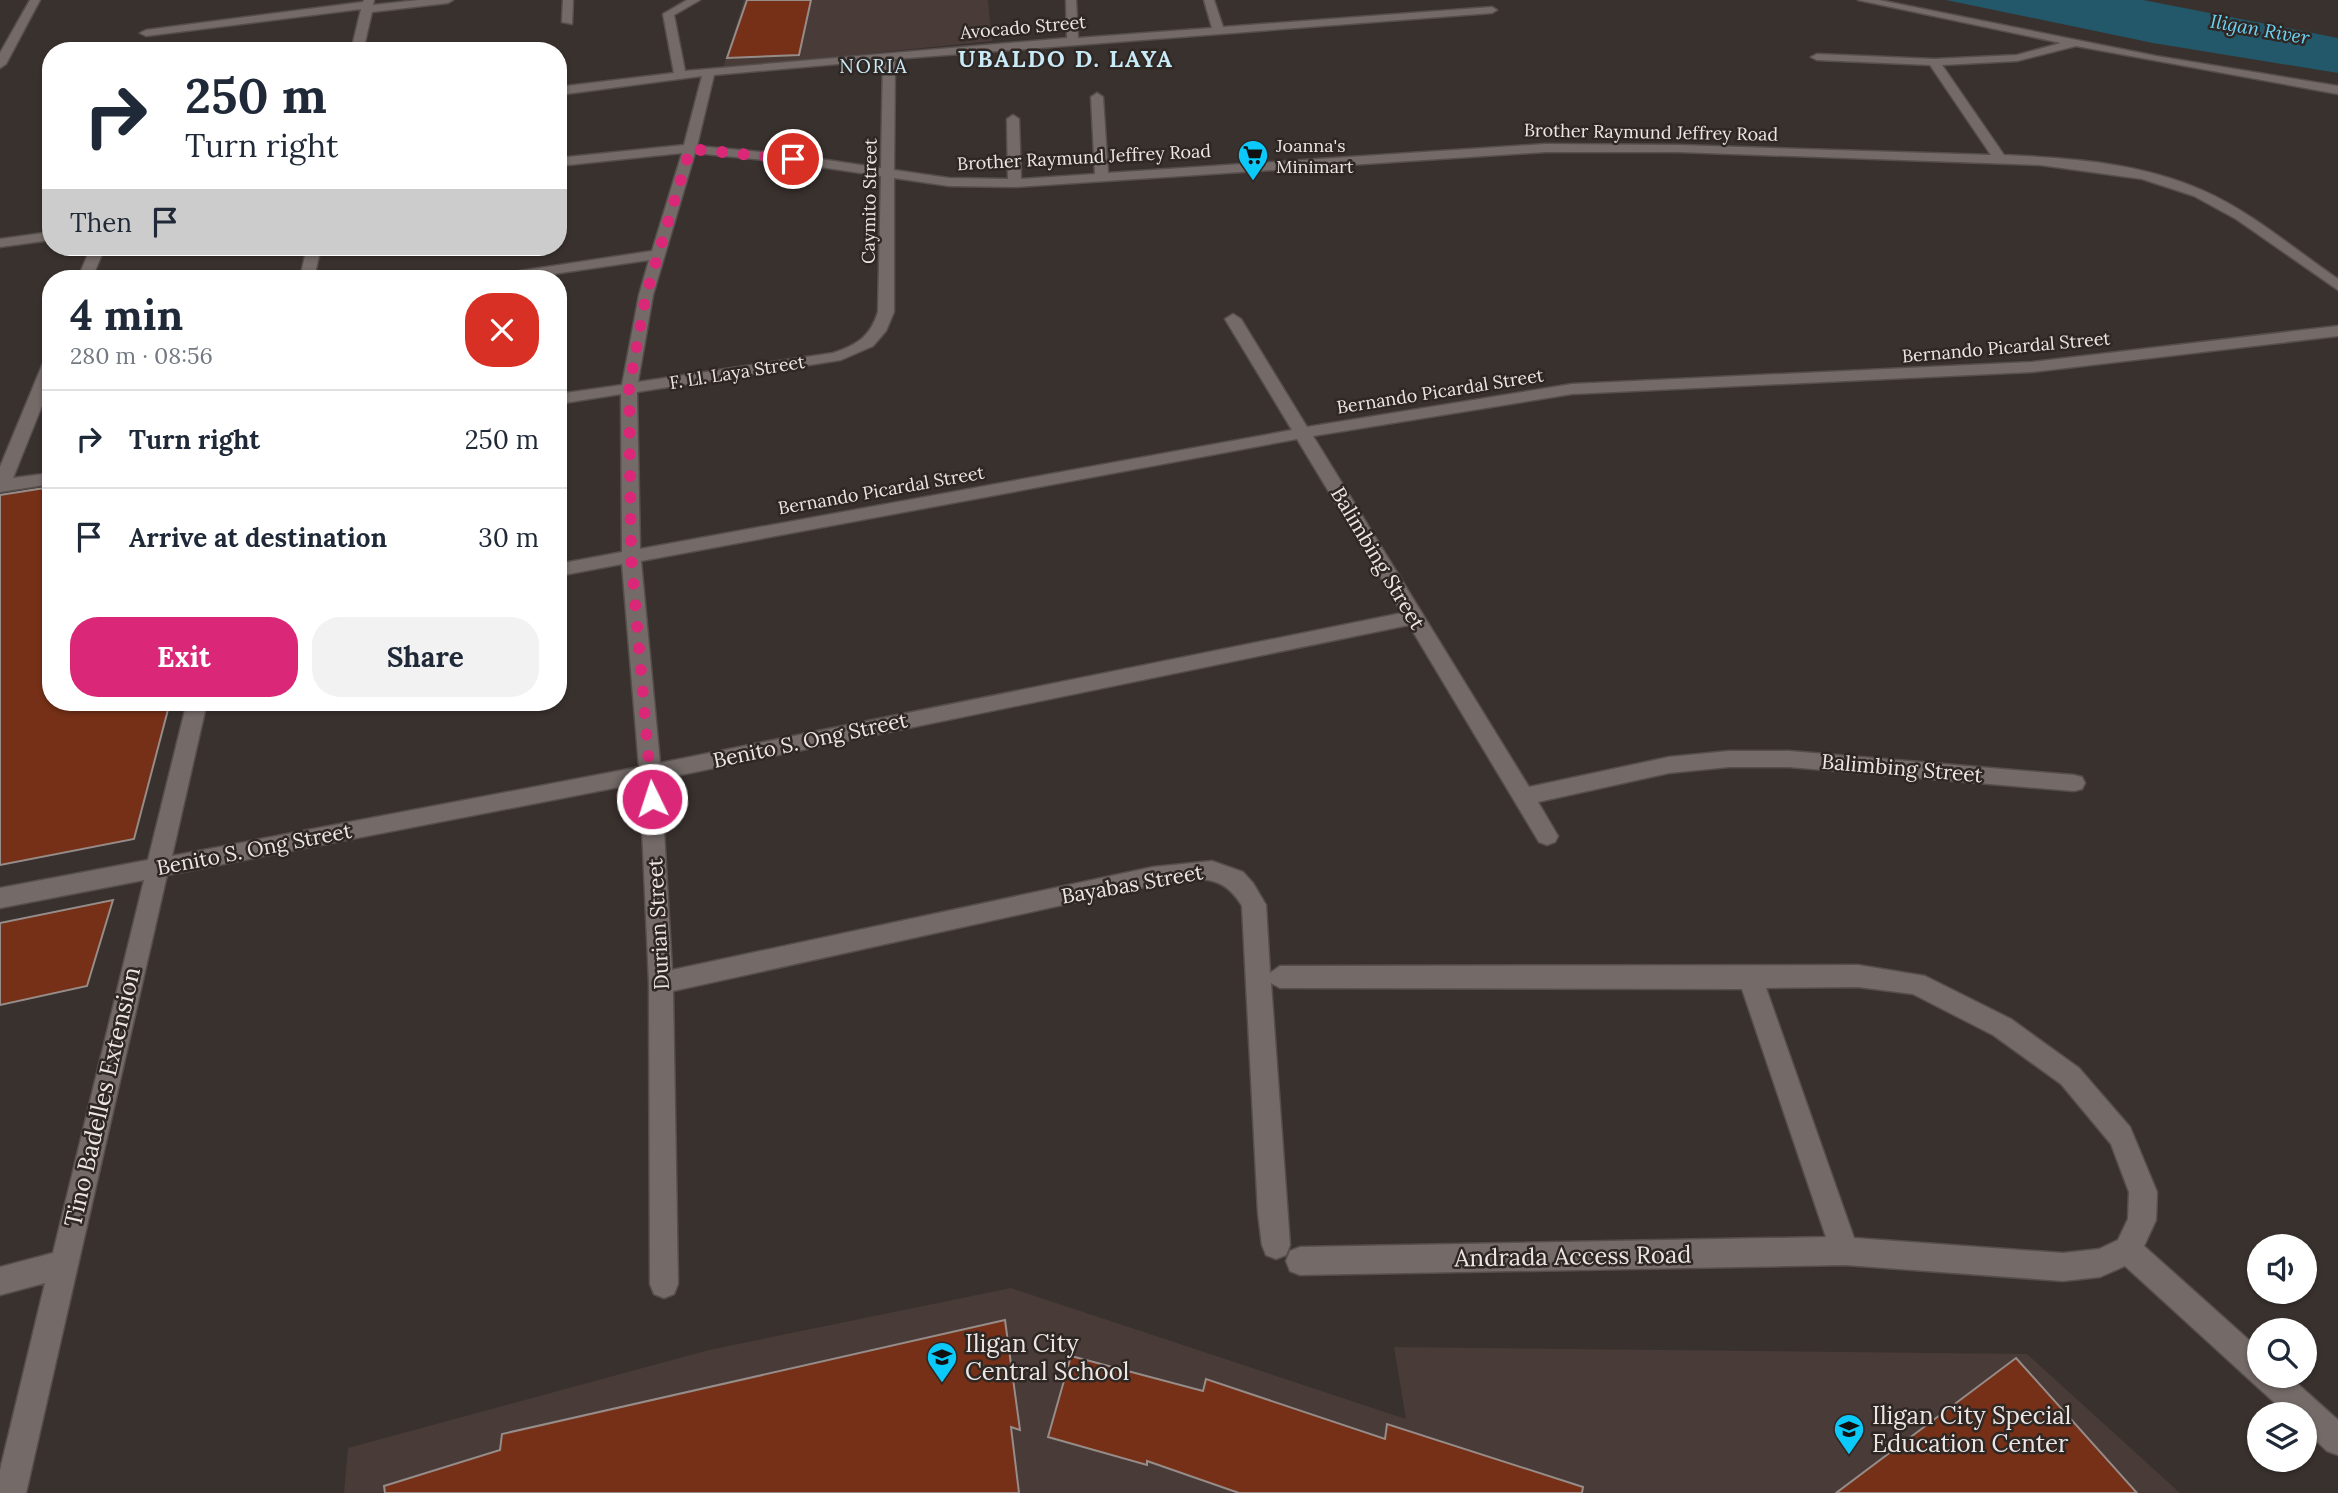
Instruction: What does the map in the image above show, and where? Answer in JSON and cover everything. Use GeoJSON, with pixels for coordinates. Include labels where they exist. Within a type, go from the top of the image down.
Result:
{"type":"FeatureCollection","features":[{"type":"Feature","properties":{"kind":"street"},"geometry":{"type":"LineString","coordinates":[[0,64],[35,0]]}},
{"type":"Feature","properties":{"kind":"street"},"geometry":{"type":"LineString","coordinates":[[146,33],[368,5],[448,0]]}},
{"type":"Feature","properties":{"kind":"street"},"geometry":{"type":"LineString","coordinates":[[568,0],[568,22]]}},
{"type":"Feature","properties":{"kind":"street"},"geometry":{"type":"LineString","coordinates":[[680,76],[668,14],[695,0]]}},
{"type":"Feature","properties":{"kind":"street"},"geometry":{"type":"LineString","coordinates":[[1071,0],[1073,41]]}},
{"type":"Feature","properties":{"kind":"street"},"geometry":{"type":"LineString","coordinates":[[1209,0],[1218,30]]}},
{"type":"Feature","properties":{"kind":"street"},"geometry":{"type":"LineString","coordinates":[[1443,15],[1448,0]]}},
{"type":"Feature","properties":{"kind":"street"},"geometry":{"type":"LineString","coordinates":[[1863,0],[2077,43],[2338,90]]}},
{"type":"Feature","properties":{"kind":"street"},"geometry":{"type":"LineString","coordinates":[[359,42],[368,5]]}},
{"type":"Feature","properties":{"kind":"street","name":"Avocado Street"},"geometry":{"type":"LineString","coordinates":[[567,90],[709,72],[1073,41],[1492,10]]}},
{"type":"Feature","properties":{"kind":"street"},"geometry":{"type":"LineString","coordinates":[[1817,57],[1934,62],[2017,58],[2077,43]]}},
{"type":"Feature","properties":{"kind":"street","name":"Caymito Street"},"geometry":{"type":"LineString","coordinates":[[872,342],[881,328],[886,312],[890,57]]}},
{"type":"Feature","properties":{"kind":"street"},"geometry":{"type":"LineString","coordinates":[[1934,62],[2000,159]]}},
{"type":"Feature","properties":{"kind":"street","name":"Durian Street"},"geometry":{"type":"LineString","coordinates":[[664,1284],[661,984],[650,773],[631,556],[629,388],[639,328],[709,72]]}},
{"type":"Feature","properties":{"kind":"street"},"geometry":{"type":"LineString","coordinates":[[1097,97],[1102,178]]}},
{"type":"Feature","properties":{"kind":"street"},"geometry":{"type":"LineString","coordinates":[[1013,118],[1015,183]]}},
{"type":"Feature","properties":{"kind":"street","name":"Brother Raymund Jeffrey Road"},"geometry":{"type":"LineString","coordinates":[[567,161],[690,149],[793,159],[949,182],[1015,183],[1545,148],[1624,147],[2000,159],[2140,173],[2180,186],[2227,210],[2338,286]]}},
{"type":"Feature","properties":{"kind":"street"},"geometry":{"type":"LineString","coordinates":[[0,243],[42,237]]}},
{"type":"Feature","properties":{"kind":"street"},"geometry":{"type":"LineString","coordinates":[[552,270],[659,254]]}},
{"type":"Feature","properties":{"kind":"street","name":"Balimbing Street"},"geometry":{"type":"LineString","coordinates":[[1233,319],[1547,836]]}},
{"type":"Feature","properties":{"kind":"street","name":"Bernando Picardal Street"},"geometry":{"type":"LineString","coordinates":[[567,568],[1302,433],[1572,389],[2032,367],[2338,331]]}},
{"type":"Feature","properties":{"kind":"street","name":"F. Ll. Laya Street"},"geometry":{"type":"LineString","coordinates":[[567,398],[835,357],[872,342]]}},
{"type":"Feature","properties":{"kind":"street"},"geometry":{"type":"LineString","coordinates":[[0,486],[42,385]]}},
{"type":"Feature","properties":{"kind":"street"},"geometry":{"type":"LineString","coordinates":[[0,486],[42,479]]}},
{"type":"Feature","properties":{"kind":"street","name":"Benito S. Ong Street"},"geometry":{"type":"LineString","coordinates":[[0,898],[650,773],[1414,617]]}},
{"type":"Feature","properties":{"kind":"street","name":"Tino Badelles Extension"},"geometry":{"type":"LineString","coordinates":[[10,1493],[195,711]]}},
{"type":"Feature","properties":{"kind":"street","name":"Balimbing Street"},"geometry":{"type":"LineString","coordinates":[[1523,797],[1669,765],[1729,759],[1789,759],[2074,782]]}},
{"type":"Feature","properties":{"kind":"street","name":"Bayabas Street"},"geometry":{"type":"LineString","coordinates":[[661,984],[1153,876],[1215,869],[1229,873],[1245,886],[1254,905],[1276,1245]]}},
{"type":"Feature","properties":{"kind":"street"},"geometry":{"type":"LineString","coordinates":[[1280,977],[1858,976],[1916,984],[2002,1027],[2070,1076],[2121,1136],[2143,1192],[2142,1220],[2128,1250],[2247,1358]]}},
{"type":"Feature","properties":{"kind":"street"},"geometry":{"type":"LineString","coordinates":[[1750,978],[1845,1251]]}},
{"type":"Feature","properties":{"kind":"street","name":"Andrada Access Road"},"geometry":{"type":"LineString","coordinates":[[1300,1261],[1845,1251],[2063,1268],[2099,1263],[2128,1250]]}},
{"type":"Feature","properties":{"kind":"street"},"geometry":{"type":"LineString","coordinates":[[0,1281],[62,1265]]}},
{"type":"Feature","properties":{"kind":"street"},"geometry":{"type":"LineString","coordinates":[[2280,1388],[2338,1440]]}},
{"type":"Feature","properties":{"kind":"shaded area"},"geometry":{"type":"Polygon","coordinates":[[[744,0],[988,0],[992,41],[723,68],[744,0]]]}},
{"type":"Feature","properties":{"kind":"shaded area","name":"Iligan City Central School"},"geometry":{"type":"Polygon","coordinates":[[[1011,1288],[1406,1419],[1394,1347],[2027,1354],[2180,1493],[344,1493],[348,1448],[709,1350],[1011,1288]]]}},
{"type":"Feature","properties":{"kind":"water","name":"Iligan River"},"geometry":{"type":"Polygon","coordinates":[[[1946,0],[2143,0],[2338,38],[2338,73],[2153,43],[1946,0]]]}},
{"type":"Feature","properties":{"kind":"building"},"geometry":{"type":"Polygon","coordinates":[[[747,0],[811,0],[799,55],[727,58],[747,0]]]}},
{"type":"Feature","properties":{"kind":"building"},"geometry":{"type":"Polygon","coordinates":[[[42,488],[42,711],[168,711],[134,839],[0,865],[0,495],[42,488]]]}},
{"type":"Feature","properties":{"kind":"building"},"geometry":{"type":"Polygon","coordinates":[[[113,900],[87,986],[0,1005],[0,923],[113,900]]]}},
{"type":"Feature","properties":{"kind":"building"},"geometry":{"type":"Polygon","coordinates":[[[1005,1320],[1020,1430],[1011,1427],[1019,1493],[385,1493],[384,1486],[500,1450],[502,1434],[1005,1320]]]}},
{"type":"Feature","properties":{"kind":"building"},"geometry":{"type":"Polygon","coordinates":[[[1071,1356],[1203,1391],[1206,1379],[1385,1439],[1387,1424],[1583,1487],[1582,1493],[1239,1493],[1147,1461],[1147,1465],[1048,1437],[1071,1356]]]}},
{"type":"Feature","properties":{"kind":"building"},"geometry":{"type":"Polygon","coordinates":[[[2016,1358],[2137,1493],[1836,1493],[2016,1358]]]}},
{"type":"Feature","properties":{"kind":"place","name":"Joanna's Minimart"},"geometry":{"type":"Point","coordinates":[1253,182]}},
{"type":"Feature","properties":{"kind":"place","name":"Iligan City Central School"},"geometry":{"type":"Point","coordinates":[942,1384]}},
{"type":"Feature","properties":{"kind":"place","name":"Iligan City Special Education Center"},"geometry":{"type":"Point","coordinates":[1849,1456]}},
{"type":"Feature","properties":{"kind":"district","name":"UBALDO D. LAYA"},"geometry":{"type":"Point","coordinates":[1066,58]}},
{"type":"Feature","properties":{"kind":"district","name":"NORIA"},"geometry":{"type":"Point","coordinates":[874,66]}},
{"type":"Feature","properties":{"kind":"route"},"geometry":{"type":"LineString","coordinates":[[652,799],[631,556],[629,388],[636,340],[646,295],[690,149],[793,159]]}}]}
